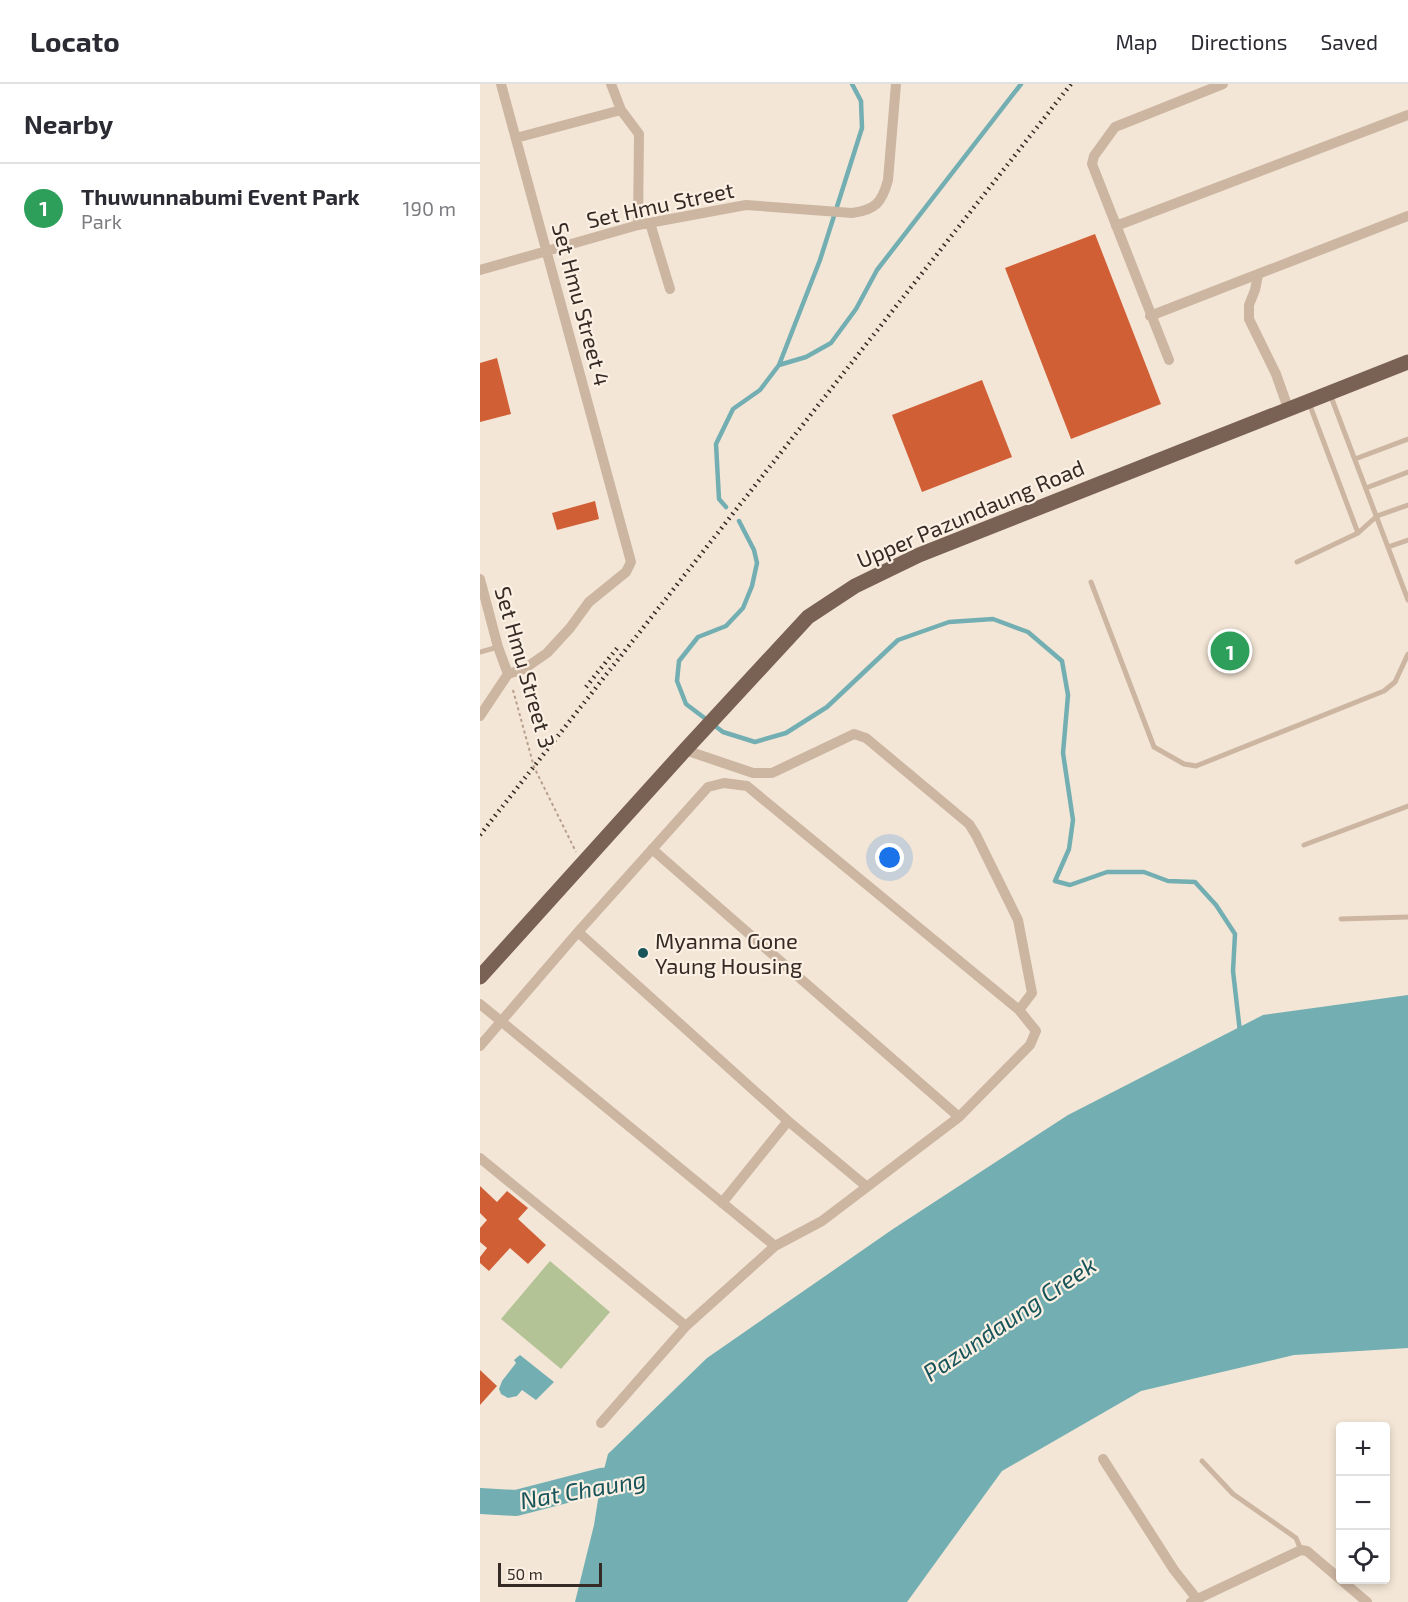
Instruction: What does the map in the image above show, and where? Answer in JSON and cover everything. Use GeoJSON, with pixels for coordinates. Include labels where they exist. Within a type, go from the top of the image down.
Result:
{"type":"FeatureCollection","features":[{"type":"Feature","properties":{"kind":"main road","name":"Upper Pazundaung Road"},"geometry":{"type":"LineString","coordinates":[[480,977],[808,617],[855,586],[920,555],[1408,362]]}},
{"type":"Feature","properties":{"kind":"street","name":"Set Hmu Street 4"},"geometry":{"type":"LineString","coordinates":[[501,84],[631,562],[626,572],[589,602],[570,628],[547,652],[524,669],[508,674]]}},
{"type":"Feature","properties":{"kind":"street"},"geometry":{"type":"LineString","coordinates":[[611,84],[621,110],[639,134],[638,225]]}},
{"type":"Feature","properties":{"kind":"street","name":"Set Hmu Street"},"geometry":{"type":"LineString","coordinates":[[480,270],[650,222],[746,205],[852,213],[867,211],[878,204],[885,192],[888,180],[896,84]]}},
{"type":"Feature","properties":{"kind":"street"},"geometry":{"type":"LineString","coordinates":[[1169,360],[1092,164],[1102,143],[1116,127],[1223,84]]}},
{"type":"Feature","properties":{"kind":"street"},"geometry":{"type":"LineString","coordinates":[[516,138],[621,110]]}},
{"type":"Feature","properties":{"kind":"street"},"geometry":{"type":"LineString","coordinates":[[1116,226],[1408,115]]}},
{"type":"Feature","properties":{"kind":"street"},"geometry":{"type":"LineString","coordinates":[[1150,316],[1408,216]]}},
{"type":"Feature","properties":{"kind":"street"},"geometry":{"type":"LineString","coordinates":[[650,222],[670,289]]}},
{"type":"Feature","properties":{"kind":"street"},"geometry":{"type":"LineString","coordinates":[[1258,275],[1249,305],[1249,319],[1276,374],[1288,408]]}},
{"type":"Feature","properties":{"kind":"street","name":"Set Hmu Street 3"},"geometry":{"type":"LineString","coordinates":[[480,579],[498,647],[508,674]]}},
{"type":"Feature","properties":{"kind":"street"},"geometry":{"type":"LineString","coordinates":[[480,716],[508,674]]}},
{"type":"Feature","properties":{"kind":"street"},"geometry":{"type":"LineString","coordinates":[[685,750],[753,773],[772,773],[855,734],[866,738],[969,824],[976,835],[1018,920],[1032,993],[1019,1010]]}},
{"type":"Feature","properties":{"kind":"street"},"geometry":{"type":"LineString","coordinates":[[480,1046],[708,787],[724,783],[747,786],[1019,1010],[1035,1031],[1030,1045],[959,1117],[822,1221],[775,1246],[686,1326],[601,1423]]}},
{"type":"Feature","properties":{"kind":"street"},"geometry":{"type":"LineString","coordinates":[[652,849],[959,1117]]}},
{"type":"Feature","properties":{"kind":"street"},"geometry":{"type":"LineString","coordinates":[[578,932],[788,1122],[866,1186]]}},
{"type":"Feature","properties":{"kind":"street"},"geometry":{"type":"LineString","coordinates":[[480,1004],[775,1246]]}},
{"type":"Feature","properties":{"kind":"street"},"geometry":{"type":"LineString","coordinates":[[722,1203],[788,1122]]}},
{"type":"Feature","properties":{"kind":"street"},"geometry":{"type":"LineString","coordinates":[[480,1158],[686,1326]]}},
{"type":"Feature","properties":{"kind":"street"},"geometry":{"type":"LineString","coordinates":[[1103,1460],[1194,1601],[1301,1550],[1307,1551],[1367,1602]]}},
{"type":"Feature","properties":{"kind":"lane"},"geometry":{"type":"LineString","coordinates":[[1330,393],[1408,600]]}},
{"type":"Feature","properties":{"kind":"lane"},"geometry":{"type":"LineString","coordinates":[[1309,401],[1358,533]]}},
{"type":"Feature","properties":{"kind":"lane"},"geometry":{"type":"LineString","coordinates":[[1354,459],[1408,438]]}},
{"type":"Feature","properties":{"kind":"lane"},"geometry":{"type":"LineString","coordinates":[[1366,488],[1408,472]]}},
{"type":"Feature","properties":{"kind":"lane"},"geometry":{"type":"LineString","coordinates":[[1297,562],[1358,533],[1377,516],[1408,505]]}},
{"type":"Feature","properties":{"kind":"lane"},"geometry":{"type":"LineString","coordinates":[[1389,547],[1408,540]]}},
{"type":"Feature","properties":{"kind":"lane"},"geometry":{"type":"LineString","coordinates":[[1091,582],[1154,747],[1184,764],[1196,766],[1384,691],[1395,682],[1408,654]]}},
{"type":"Feature","properties":{"kind":"lane"},"geometry":{"type":"LineString","coordinates":[[480,652],[498,647]]}},
{"type":"Feature","properties":{"kind":"lane"},"geometry":{"type":"LineString","coordinates":[[1304,845],[1408,806]]}},
{"type":"Feature","properties":{"kind":"lane"},"geometry":{"type":"LineString","coordinates":[[1341,919],[1408,917]]}},
{"type":"Feature","properties":{"kind":"lane"},"geometry":{"type":"LineString","coordinates":[[1202,1461],[1233,1494],[1296,1538],[1301,1550]]}},
{"type":"Feature","properties":{"kind":"path","name":"Set Hmu Street 3"},"geometry":{"type":"LineString","coordinates":[[508,674],[534,767],[582,865]]}},
{"type":"Feature","properties":{"kind":"green space"},"geometry":{"type":"Polygon","coordinates":[[[550,1261],[610,1312],[561,1369],[501,1319],[550,1261]]]}},
{"type":"Feature","properties":{"kind":"water","name":"Pazundaung Creek"},"geometry":{"type":"Polygon","coordinates":[[[1408,995],[1408,1348],[1294,1355],[1141,1391],[1002,1471],[907,1602],[575,1602],[608,1454],[707,1358],[893,1229],[1068,1115],[1263,1015],[1408,995]]]}},
{"type":"Feature","properties":{"kind":"water"},"geometry":{"type":"Polygon","coordinates":[[[520,1355],[554,1382],[536,1400],[522,1390],[517,1396],[508,1398],[501,1394],[499,1389],[502,1381],[516,1363],[514,1360],[520,1355]]]}},
{"type":"Feature","properties":{"kind":"building"},"geometry":{"type":"Polygon","coordinates":[[[1095,234],[1161,404],[1071,439],[1005,268],[1095,234]]]}},
{"type":"Feature","properties":{"kind":"building"},"geometry":{"type":"Polygon","coordinates":[[[497,358],[511,414],[480,422],[480,363],[497,358]]]}},
{"type":"Feature","properties":{"kind":"building"},"geometry":{"type":"Polygon","coordinates":[[[982,380],[1012,457],[922,492],[892,415],[982,380]]]}},
{"type":"Feature","properties":{"kind":"building"},"geometry":{"type":"Polygon","coordinates":[[[595,501],[599,519],[557,530],[552,513],[595,501]]]}},
{"type":"Feature","properties":{"kind":"building"},"geometry":{"type":"Polygon","coordinates":[[[480,1186],[497,1202],[507,1191],[528,1208],[518,1219],[546,1245],[528,1264],[510,1248],[489,1271],[480,1263],[480,1257],[487,1248],[480,1242],[480,1228],[487,1220],[480,1213],[480,1186]]]}},
{"type":"Feature","properties":{"kind":"building"},"geometry":{"type":"Polygon","coordinates":[[[480,1370],[497,1386],[480,1405],[480,1370]]]}},
{"type":"Feature","properties":{"kind":"waterway"},"geometry":{"type":"LineString","coordinates":[[726,507],[719,499],[716,444],[733,409],[760,390],[779,365],[820,260],[862,128],[861,101],[852,84]]}},
{"type":"Feature","properties":{"kind":"waterway"},"geometry":{"type":"LineString","coordinates":[[779,365],[806,357],[831,343],[856,309],[877,270],[1021,84]]}},
{"type":"Feature","properties":{"kind":"waterway"},"geometry":{"type":"LineString","coordinates":[[739,521],[754,550],[757,563],[752,586],[743,608],[726,626],[698,637],[679,661],[677,681],[686,704],[723,732],[755,742],[786,733],[827,707],[898,640],[949,622],[993,619],[1028,632],[1062,661],[1068,695],[1063,753],[1073,820],[1069,849],[1055,881],[1070,885],[1107,872],[1144,872],[1168,881],[1195,882],[1216,905],[1235,934],[1233,971],[1240,1032]]}},
{"type":"Feature","properties":{"kind":"waterway","name":"Nat Chaung"},"geometry":{"type":"LineString","coordinates":[[480,1501],[516,1503],[601,1481],[635,1478]]}},
{"type":"Feature","properties":{"kind":"railway"},"geometry":{"type":"LineString","coordinates":[[480,835],[1071,84]]}},
{"type":"Feature","properties":{"kind":"railway"},"geometry":{"type":"LineString","coordinates":[[586,687],[618,647]]}},
{"type":"Feature","properties":{"kind":"place","name":"Thuwunnabumi Event Park"},"geometry":{"type":"Point","coordinates":[1230,651]}},
{"type":"Feature","properties":{"kind":"place","name":"Myanma Gone Yaung Housing"},"geometry":{"type":"Point","coordinates":[643,953]}}]}
